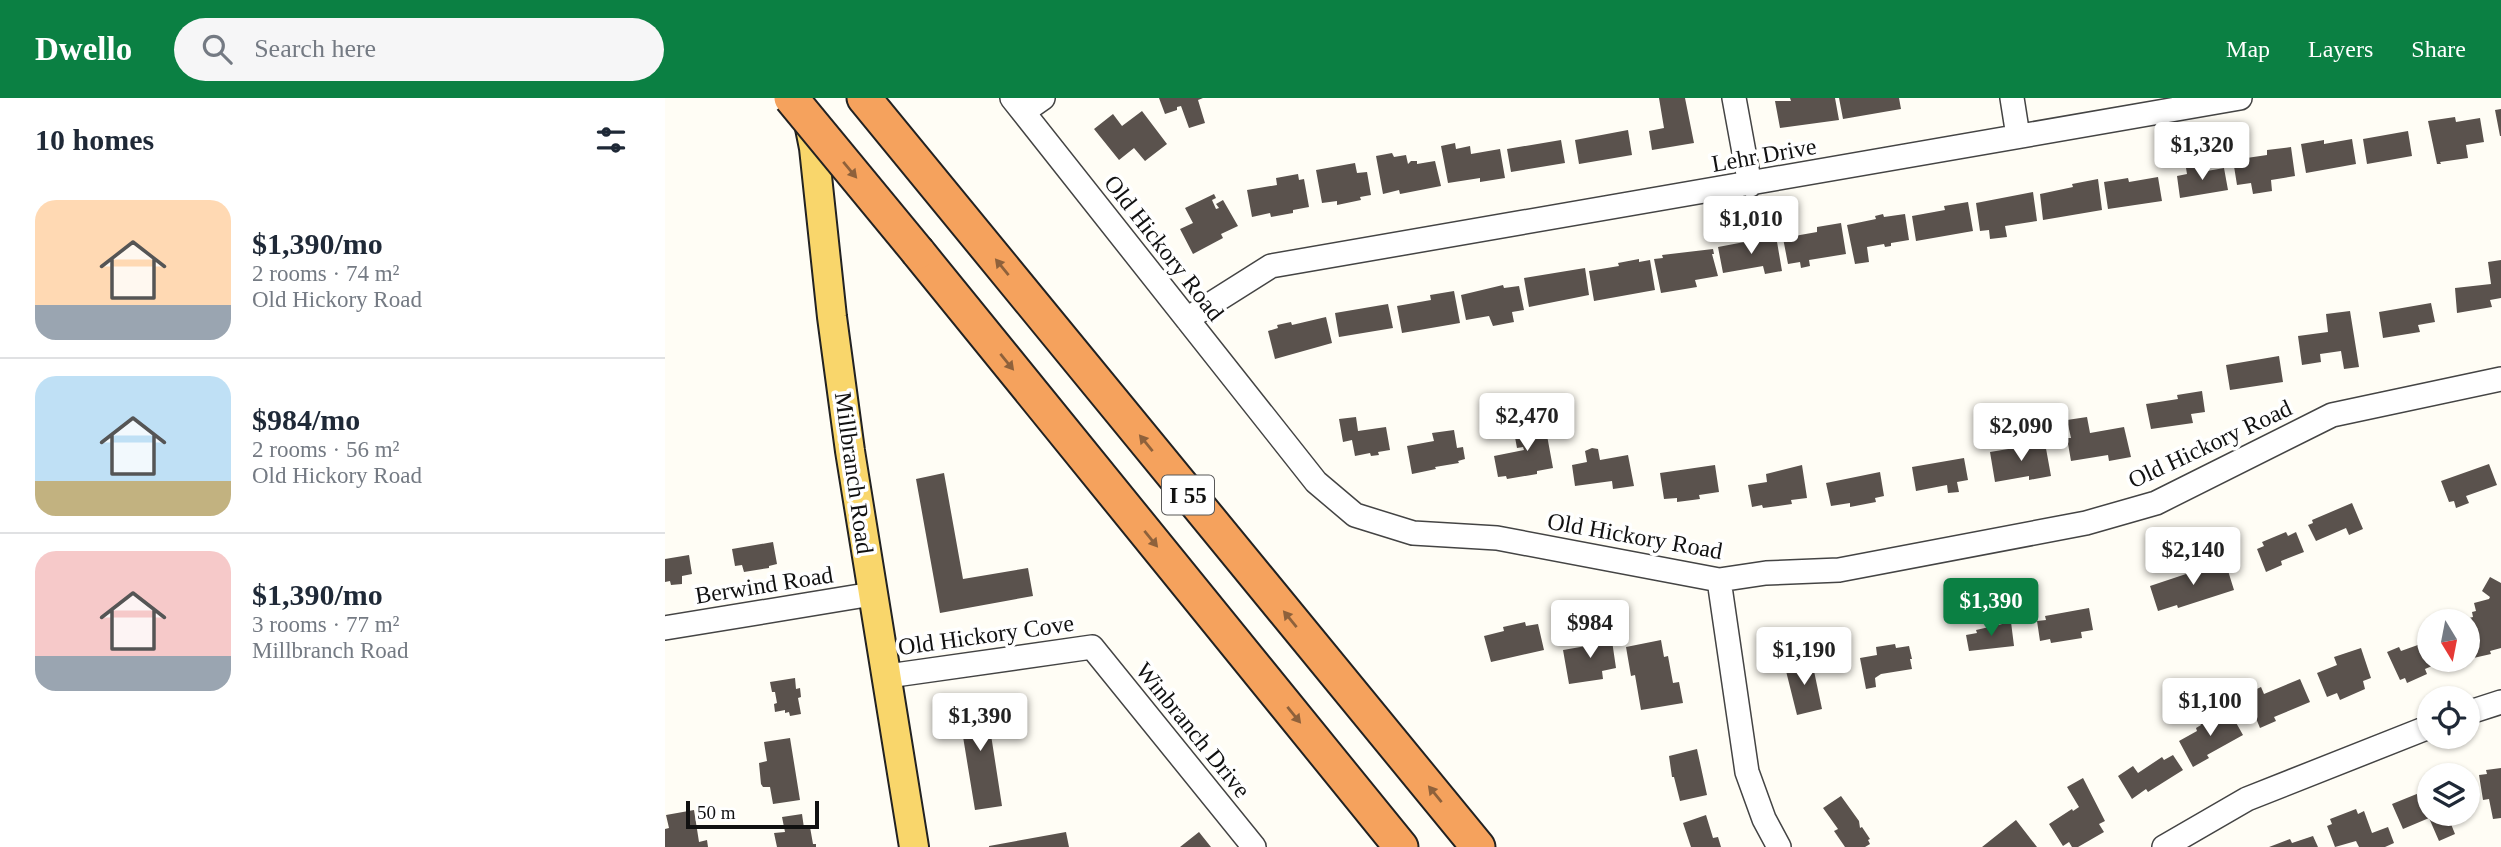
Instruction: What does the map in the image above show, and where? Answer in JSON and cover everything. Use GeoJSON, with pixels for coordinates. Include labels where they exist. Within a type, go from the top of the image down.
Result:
{"type":"FeatureCollection","features":[{"type":"Feature","properties":{"kind":"highway","name":"I 55"},"geometry":{"type":"LineString","coordinates":[[791,98],[1401,847]]}},
{"type":"Feature","properties":{"kind":"highway","name":"I 55"},"geometry":{"type":"LineString","coordinates":[[864,98],[1478,847]]}},
{"type":"Feature","properties":{"kind":"main road","name":"Millbranch Road"},"geometry":{"type":"LineString","coordinates":[[804,98],[814,148],[832,317],[872,594],[888,676],[914,847]]}},
{"type":"Feature","properties":{"kind":"street"},"geometry":{"type":"LineString","coordinates":[[1018,105],[1043,98]]}},
{"type":"Feature","properties":{"kind":"street"},"geometry":{"type":"LineString","coordinates":[[1734,98],[1750,185]]}},
{"type":"Feature","properties":{"kind":"street"},"geometry":{"type":"LineString","coordinates":[[2012,98],[2018,136]]}},
{"type":"Feature","properties":{"kind":"street","name":"Lehr Drive"},"geometry":{"type":"LineString","coordinates":[[1187,319],[1271,266],[2240,98]]}},
{"type":"Feature","properties":{"kind":"street","name":"Old Hickory Road"},"geometry":{"type":"LineString","coordinates":[[1018,105],[1316,482],[1355,515],[1413,533],[1497,538],[1719,580],[1766,573],[1839,570],[2086,523],[2156,503],[2332,415],[2501,379]]}},
{"type":"Feature","properties":{"kind":"street"},"geometry":{"type":"LineString","coordinates":[[1719,580],[1747,772],[1764,819],[1779,847]]}},
{"type":"Feature","properties":{"kind":"street","name":"Berwind Road"},"geometry":{"type":"LineString","coordinates":[[665,628],[872,594]]}},
{"type":"Feature","properties":{"kind":"street","name":"Old Hickory Cove"},"geometry":{"type":"LineString","coordinates":[[888,676],[1092,647]]}},
{"type":"Feature","properties":{"kind":"street","name":"Winbranch Drive"},"geometry":{"type":"LineString","coordinates":[[1092,647],[1254,847]]}},
{"type":"Feature","properties":{"kind":"street"},"geometry":{"type":"LineString","coordinates":[[2480,709],[2501,702]]}},
{"type":"Feature","properties":{"kind":"street"},"geometry":{"type":"LineString","coordinates":[[2164,847],[2247,799],[2417,732]]}},
{"type":"Feature","properties":{"kind":"building"},"geometry":{"type":"Polygon","coordinates":[[[1159,98],[1203,98],[1198,100],[1205,123],[1189,128],[1181,106],[1165,114],[1159,98]]]}},
{"type":"Feature","properties":{"kind":"building"},"geometry":{"type":"Polygon","coordinates":[[[1659,98],[1685,98],[1694,143],[1652,150],[1649,131],[1664,128],[1659,98]]]}},
{"type":"Feature","properties":{"kind":"building"},"geometry":{"type":"Polygon","coordinates":[[[1790,98],[1835,98],[1839,120],[1780,128],[1775,101],[1791,101],[1790,98]]]}},
{"type":"Feature","properties":{"kind":"building"},"geometry":{"type":"Polygon","coordinates":[[[1839,98],[1899,98],[1901,109],[1843,119],[1839,98]]]}},
{"type":"Feature","properties":{"kind":"building"},"geometry":{"type":"Polygon","coordinates":[[[2501,109],[2501,136],[2500,136],[2495,110],[2501,109]]]}},
{"type":"Feature","properties":{"kind":"building"},"geometry":{"type":"Polygon","coordinates":[[[1142,111],[1167,144],[1145,161],[1134,148],[1119,160],[1094,129],[1113,114],[1122,126],[1142,111]]]}},
{"type":"Feature","properties":{"kind":"building"},"geometry":{"type":"Polygon","coordinates":[[[2455,117],[2456,122],[2480,118],[2484,142],[2466,145],[2468,158],[2437,164],[2428,121],[2455,117]]]}},
{"type":"Feature","properties":{"kind":"building"},"geometry":{"type":"Polygon","coordinates":[[[1628,130],[1632,155],[1579,164],[1575,140],[1628,130]]]}},
{"type":"Feature","properties":{"kind":"building"},"geometry":{"type":"Polygon","coordinates":[[[2408,131],[2412,156],[2367,164],[2363,139],[2408,131]]]}},
{"type":"Feature","properties":{"kind":"building"},"geometry":{"type":"Polygon","coordinates":[[[2352,139],[2356,164],[2306,173],[2301,144],[2324,140],[2324,144],[2352,139]]]}},
{"type":"Feature","properties":{"kind":"building"},"geometry":{"type":"Polygon","coordinates":[[[1561,140],[1565,163],[1511,172],[1507,149],[1561,140]]]}},
{"type":"Feature","properties":{"kind":"building"},"geometry":{"type":"Polygon","coordinates":[[[1455,143],[1456,149],[1470,146],[1471,154],[1500,149],[1505,178],[1480,182],[1480,178],[1448,183],[1441,146],[1455,143]]]}},
{"type":"Feature","properties":{"kind":"building"},"geometry":{"type":"Polygon","coordinates":[[[2291,147],[2295,176],[2271,180],[2272,191],[2253,194],[2251,183],[2237,185],[2233,160],[2267,155],[2267,150],[2291,147]]]}},
{"type":"Feature","properties":{"kind":"building"},"geometry":{"type":"Polygon","coordinates":[[[1392,153],[1394,157],[1406,155],[1408,164],[1411,161],[1417,161],[1417,164],[1435,161],[1441,186],[1400,194],[1399,190],[1383,194],[1376,156],[1392,153]]]}},
{"type":"Feature","properties":{"kind":"building"},"geometry":{"type":"Polygon","coordinates":[[[1355,163],[1357,173],[1367,172],[1371,195],[1337,205],[1337,201],[1322,203],[1316,170],[1355,163]]]}},
{"type":"Feature","properties":{"kind":"building"},"geometry":{"type":"Polygon","coordinates":[[[2206,165],[2207,171],[2224,168],[2228,190],[2180,198],[2177,176],[2187,174],[2186,168],[2206,165]]]}},
{"type":"Feature","properties":{"kind":"building"},"geometry":{"type":"Polygon","coordinates":[[[1298,174],[1299,180],[1304,179],[1309,207],[1271,217],[1270,213],[1252,217],[1247,190],[1277,185],[1276,178],[1298,174]]]}},
{"type":"Feature","properties":{"kind":"building"},"geometry":{"type":"Polygon","coordinates":[[[2158,177],[2162,201],[2108,209],[2104,182],[2128,178],[2129,182],[2158,177]]]}},
{"type":"Feature","properties":{"kind":"building"},"geometry":{"type":"Polygon","coordinates":[[[2098,179],[2102,210],[2043,220],[2040,194],[2098,179]]]}},
{"type":"Feature","properties":{"kind":"building"},"geometry":{"type":"Polygon","coordinates":[[[2033,192],[2037,221],[2005,226],[2007,237],[1990,239],[1989,230],[1980,231],[1976,203],[2033,192]]]}},
{"type":"Feature","properties":{"kind":"building"},"geometry":{"type":"Polygon","coordinates":[[[1214,194],[1216,198],[1212,200],[1216,209],[1219,208],[1216,204],[1223,200],[1238,226],[1221,234],[1223,238],[1193,254],[1180,229],[1193,223],[1185,208],[1214,194]]]}},
{"type":"Feature","properties":{"kind":"building"},"geometry":{"type":"Polygon","coordinates":[[[1968,202],[1973,231],[1916,241],[1912,216],[1945,210],[1944,206],[1968,202]]]}},
{"type":"Feature","properties":{"kind":"building"},"geometry":{"type":"Polygon","coordinates":[[[1883,214],[1884,217],[1905,214],[1909,240],[1891,243],[1891,246],[1885,247],[1884,244],[1867,247],[1869,262],[1855,264],[1847,225],[1876,219],[1875,216],[1883,214]]]}},
{"type":"Feature","properties":{"kind":"building"},"geometry":{"type":"Polygon","coordinates":[[[1841,223],[1846,254],[1809,260],[1810,266],[1801,268],[1800,262],[1788,264],[1783,238],[1817,232],[1817,227],[1841,223]]]}},
{"type":"Feature","properties":{"kind":"building"},"geometry":{"type":"Polygon","coordinates":[[[1776,236],[1782,271],[1765,274],[1763,266],[1723,273],[1718,247],[1776,236]]]}},
{"type":"Feature","properties":{"kind":"building"},"geometry":{"type":"Polygon","coordinates":[[[1713,249],[1718,276],[1695,280],[1697,287],[1661,293],[1654,259],[1663,258],[1662,255],[1713,249]]]}},
{"type":"Feature","properties":{"kind":"building"},"geometry":{"type":"Polygon","coordinates":[[[1639,259],[1639,262],[1650,260],[1655,290],[1594,301],[1589,271],[1619,266],[1618,263],[1639,259]]]}},
{"type":"Feature","properties":{"kind":"building"},"geometry":{"type":"Polygon","coordinates":[[[2501,260],[2501,298],[2490,300],[2492,307],[2457,313],[2455,288],[2491,284],[2488,262],[2501,260]]]}},
{"type":"Feature","properties":{"kind":"building"},"geometry":{"type":"Polygon","coordinates":[[[1585,268],[1589,295],[1529,307],[1524,278],[1585,268]]]}},
{"type":"Feature","properties":{"kind":"building"},"geometry":{"type":"Polygon","coordinates":[[[1503,285],[1504,288],[1519,286],[1524,310],[1512,312],[1514,322],[1493,326],[1489,316],[1466,320],[1461,295],[1503,285]]]}},
{"type":"Feature","properties":{"kind":"building"},"geometry":{"type":"Polygon","coordinates":[[[1454,291],[1460,323],[1402,333],[1397,306],[1431,300],[1430,295],[1454,291]]]}},
{"type":"Feature","properties":{"kind":"building"},"geometry":{"type":"Polygon","coordinates":[[[2431,303],[2435,322],[2418,325],[2420,332],[2383,338],[2379,312],[2431,303]]]}},
{"type":"Feature","properties":{"kind":"building"},"geometry":{"type":"Polygon","coordinates":[[[1388,304],[1393,328],[1339,337],[1335,313],[1388,304]]]}},
{"type":"Feature","properties":{"kind":"building"},"geometry":{"type":"Polygon","coordinates":[[[2350,311],[2359,367],[2344,369],[2341,351],[2320,354],[2321,362],[2302,365],[2298,336],[2328,332],[2326,314],[2350,311]]]}},
{"type":"Feature","properties":{"kind":"building"},"geometry":{"type":"Polygon","coordinates":[[[1326,317],[1332,343],[1275,359],[1268,331],[1278,328],[1277,325],[1291,322],[1292,325],[1326,317]]]}},
{"type":"Feature","properties":{"kind":"building"},"geometry":{"type":"Polygon","coordinates":[[[2279,356],[2283,382],[2230,390],[2226,365],[2279,356]]]}},
{"type":"Feature","properties":{"kind":"building"},"geometry":{"type":"Polygon","coordinates":[[[2202,391],[2205,412],[2191,414],[2193,423],[2151,429],[2146,404],[2178,399],[2177,395],[2202,391]]]}},
{"type":"Feature","properties":{"kind":"building"},"geometry":{"type":"Polygon","coordinates":[[[1356,417],[1358,431],[1386,427],[1390,450],[1378,452],[1379,455],[1371,456],[1370,453],[1355,456],[1352,440],[1343,442],[1339,419],[1356,417]]]}},
{"type":"Feature","properties":{"kind":"building"},"geometry":{"type":"Polygon","coordinates":[[[2087,417],[2090,433],[2124,427],[2131,457],[2109,461],[2108,455],[2071,461],[2067,438],[2071,438],[2067,420],[2087,417]]]}},
{"type":"Feature","properties":{"kind":"building"},"geometry":{"type":"Polygon","coordinates":[[[1544,419],[1553,468],[1537,471],[1537,474],[1507,479],[1506,476],[1498,477],[1494,456],[1524,450],[1523,447],[1517,448],[1514,432],[1521,431],[1520,424],[1544,419]]]}},
{"type":"Feature","properties":{"kind":"building"},"geometry":{"type":"Polygon","coordinates":[[[1454,430],[1457,448],[1463,447],[1465,459],[1458,461],[1459,463],[1412,474],[1407,446],[1434,441],[1432,433],[1454,430]]]}},
{"type":"Feature","properties":{"kind":"building"},"geometry":{"type":"Polygon","coordinates":[[[2045,443],[2051,476],[2029,480],[2029,476],[1995,482],[1990,452],[2045,443]]]}},
{"type":"Feature","properties":{"kind":"building"},"geometry":{"type":"Polygon","coordinates":[[[1598,449],[1600,460],[1628,455],[1634,486],[1613,489],[1612,481],[1575,486],[1572,465],[1587,462],[1585,451],[1598,449]]]}},
{"type":"Feature","properties":{"kind":"building"},"geometry":{"type":"Polygon","coordinates":[[[1964,458],[1968,480],[1957,482],[1959,492],[1948,493],[1947,485],[1916,491],[1912,467],[1964,458]]]}},
{"type":"Feature","properties":{"kind":"building"},"geometry":{"type":"Polygon","coordinates":[[[2489,464],[2497,485],[2466,496],[2469,503],[2456,508],[2454,501],[2449,502],[2441,481],[2489,464]]]}},
{"type":"Feature","properties":{"kind":"building"},"geometry":{"type":"Polygon","coordinates":[[[1715,465],[1719,492],[1699,495],[1700,499],[1677,502],[1677,498],[1664,499],[1660,473],[1715,465]]]}},
{"type":"Feature","properties":{"kind":"building"},"geometry":{"type":"Polygon","coordinates":[[[1802,465],[1807,498],[1791,500],[1792,504],[1752,507],[1748,485],[1767,482],[1766,474],[1802,465]]]}},
{"type":"Feature","properties":{"kind":"building"},"geometry":{"type":"Polygon","coordinates":[[[1880,472],[1884,496],[1875,498],[1876,502],[1850,507],[1850,503],[1831,506],[1826,483],[1880,472]]]}},
{"type":"Feature","properties":{"kind":"building"},"geometry":{"type":"Polygon","coordinates":[[[944,473],[963,579],[1028,568],[1033,596],[940,613],[916,479],[944,473]]]}},
{"type":"Feature","properties":{"kind":"building"},"geometry":{"type":"Polygon","coordinates":[[[2352,503],[2363,529],[2349,535],[2346,528],[2316,541],[2308,525],[2313,523],[2312,520],[2352,503]]]}},
{"type":"Feature","properties":{"kind":"building"},"geometry":{"type":"Polygon","coordinates":[[[2286,532],[2288,536],[2296,532],[2304,552],[2281,561],[2282,565],[2266,572],[2257,549],[2264,546],[2262,542],[2286,532]]]}},
{"type":"Feature","properties":{"kind":"building"},"geometry":{"type":"Polygon","coordinates":[[[773,542],[777,564],[744,572],[742,565],[735,566],[732,549],[773,542]]]}},
{"type":"Feature","properties":{"kind":"building"},"geometry":{"type":"Polygon","coordinates":[[[689,555],[692,574],[682,576],[682,584],[671,585],[670,581],[665,582],[665,559],[689,555]]]}},
{"type":"Feature","properties":{"kind":"building"},"geometry":{"type":"Polygon","coordinates":[[[2225,561],[2234,590],[2178,608],[2177,605],[2158,611],[2150,586],[2225,561]]]}},
{"type":"Feature","properties":{"kind":"building"},"geometry":{"type":"Polygon","coordinates":[[[2490,577],[2501,583],[2501,648],[2480,656],[2480,609],[2476,609],[2474,603],[2490,597],[2482,591],[2490,577]]]}},
{"type":"Feature","properties":{"kind":"building"},"geometry":{"type":"Polygon","coordinates":[[[2089,608],[2093,630],[2081,632],[2082,638],[2051,643],[2050,639],[2040,641],[2037,621],[2046,620],[2045,616],[2089,608]]]}},
{"type":"Feature","properties":{"kind":"building"},"geometry":{"type":"Polygon","coordinates":[[[1525,622],[1526,626],[1538,624],[1544,650],[1491,662],[1484,636],[1504,631],[1503,627],[1525,622]]]}},
{"type":"Feature","properties":{"kind":"building"},"geometry":{"type":"Polygon","coordinates":[[[2011,622],[2014,646],[1969,651],[1966,635],[2011,622]]]}},
{"type":"Feature","properties":{"kind":"building"},"geometry":{"type":"Polygon","coordinates":[[[1611,634],[1616,668],[1602,671],[1603,679],[1569,684],[1563,650],[1592,645],[1591,638],[1611,634]]]}},
{"type":"Feature","properties":{"kind":"building"},"geometry":{"type":"Polygon","coordinates":[[[1661,640],[1664,657],[1668,656],[1673,683],[1679,682],[1683,703],[1641,710],[1635,675],[1631,676],[1626,647],[1661,640]]]}},
{"type":"Feature","properties":{"kind":"building"},"geometry":{"type":"Polygon","coordinates":[[[1895,644],[1896,648],[1909,646],[1912,669],[1881,674],[1875,678],[1876,687],[1866,689],[1860,658],[1877,655],[1876,647],[1895,644]]]}},
{"type":"Feature","properties":{"kind":"building"},"geometry":{"type":"Polygon","coordinates":[[[2417,645],[2417,672],[2427,674],[2407,683],[2405,678],[2400,680],[2387,652],[2399,647],[2401,651],[2417,645]]]}},
{"type":"Feature","properties":{"kind":"building"},"geometry":{"type":"Polygon","coordinates":[[[2361,648],[2371,678],[2363,681],[2365,689],[2340,700],[2337,693],[2327,697],[2317,673],[2337,665],[2334,657],[2361,648]]]}},
{"type":"Feature","properties":{"kind":"building"},"geometry":{"type":"Polygon","coordinates":[[[1805,656],[1807,666],[1811,665],[1814,671],[1822,709],[1797,715],[1786,671],[1791,670],[1789,660],[1805,656]]]}},
{"type":"Feature","properties":{"kind":"building"},"geometry":{"type":"Polygon","coordinates":[[[795,678],[796,689],[800,688],[801,697],[798,698],[801,714],[790,716],[785,710],[775,712],[774,704],[777,703],[770,682],[795,678]]]}},
{"type":"Feature","properties":{"kind":"building"},"geometry":{"type":"Polygon","coordinates":[[[2300,679],[2310,702],[2274,717],[2276,721],[2260,728],[2246,694],[2261,687],[2264,694],[2300,679]]]}},
{"type":"Feature","properties":{"kind":"building"},"geometry":{"type":"Polygon","coordinates":[[[985,696],[1002,806],[975,810],[957,700],[985,696]]]}},
{"type":"Feature","properties":{"kind":"building"},"geometry":{"type":"Polygon","coordinates":[[[2230,712],[2243,735],[2207,755],[2209,758],[2193,767],[2179,741],[2197,731],[2200,723],[2210,717],[2217,720],[2230,712]]]}},
{"type":"Feature","properties":{"kind":"building"},"geometry":{"type":"Polygon","coordinates":[[[790,738],[800,800],[773,804],[770,787],[763,787],[761,784],[759,763],[767,761],[764,742],[790,738]]]}},
{"type":"Feature","properties":{"kind":"building"},"geometry":{"type":"Polygon","coordinates":[[[1697,749],[1707,795],[1680,801],[1669,756],[1697,749]]]}},
{"type":"Feature","properties":{"kind":"building"},"geometry":{"type":"Polygon","coordinates":[[[2173,755],[2183,770],[2132,799],[2118,776],[2133,766],[2138,773],[2162,757],[2164,760],[2173,755]]]}},
{"type":"Feature","properties":{"kind":"building"},"geometry":{"type":"Polygon","coordinates":[[[2501,768],[2501,818],[2493,819],[2489,799],[2483,800],[2480,775],[2487,774],[2486,770],[2501,768]]]}},
{"type":"Feature","properties":{"kind":"building"},"geometry":{"type":"Polygon","coordinates":[[[2083,778],[2105,821],[2099,824],[2104,832],[2078,847],[2072,847],[2069,842],[2063,846],[2049,824],[2079,807],[2067,787],[2083,778]]]}},
{"type":"Feature","properties":{"kind":"building"},"geometry":{"type":"Polygon","coordinates":[[[2417,794],[2417,823],[2403,829],[2392,804],[2417,794]]]}},
{"type":"Feature","properties":{"kind":"building"},"geometry":{"type":"Polygon","coordinates":[[[1841,796],[1859,821],[1860,828],[1862,827],[1870,839],[1870,844],[1865,847],[1845,847],[1834,831],[1838,829],[1823,808],[1841,796]]]}},
{"type":"Feature","properties":{"kind":"building"},"geometry":{"type":"Polygon","coordinates":[[[2356,809],[2358,814],[2364,811],[2372,833],[2388,827],[2394,843],[2385,847],[2359,847],[2356,841],[2335,847],[2327,826],[2332,824],[2330,819],[2356,809]]]}},
{"type":"Feature","properties":{"kind":"building"},"geometry":{"type":"Polygon","coordinates":[[[694,810],[699,842],[707,840],[708,847],[665,847],[665,829],[669,828],[666,815],[694,810]]]}},
{"type":"Feature","properties":{"kind":"building"},"geometry":{"type":"Polygon","coordinates":[[[802,814],[804,828],[810,827],[816,847],[777,847],[774,833],[785,832],[782,817],[802,814]]]}},
{"type":"Feature","properties":{"kind":"building"},"geometry":{"type":"Polygon","coordinates":[[[1706,815],[1713,838],[1718,837],[1721,847],[1691,847],[1683,823],[1706,815]]]}},
{"type":"Feature","properties":{"kind":"building"},"geometry":{"type":"Polygon","coordinates":[[[2016,820],[2037,847],[1982,847],[2016,820]]]}},
{"type":"Feature","properties":{"kind":"building"},"geometry":{"type":"Polygon","coordinates":[[[2432,826],[2452,826],[2455,834],[2439,841],[2432,826]]]}},
{"type":"Feature","properties":{"kind":"building"},"geometry":{"type":"Polygon","coordinates":[[[1066,832],[1069,847],[989,847],[989,846],[1066,832]]]}},
{"type":"Feature","properties":{"kind":"building"},"geometry":{"type":"Polygon","coordinates":[[[1199,832],[1211,847],[1180,847],[1199,832]]]}},
{"type":"Feature","properties":{"kind":"building"},"geometry":{"type":"Polygon","coordinates":[[[2313,836],[2318,847],[2269,847],[2290,839],[2292,843],[2313,836]]]}}]}
